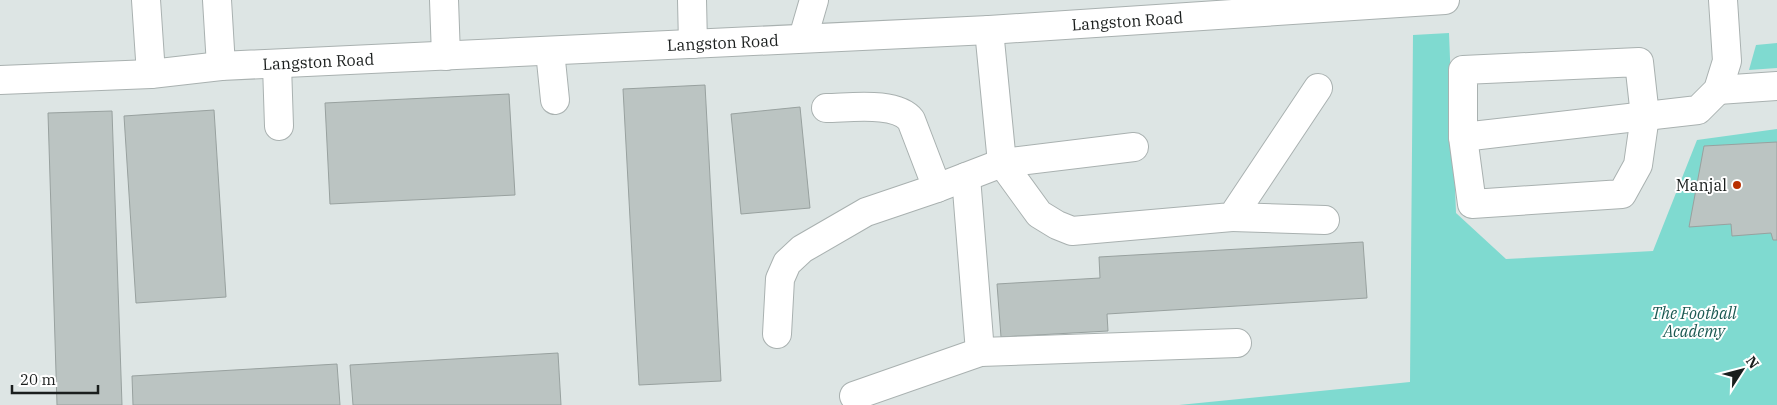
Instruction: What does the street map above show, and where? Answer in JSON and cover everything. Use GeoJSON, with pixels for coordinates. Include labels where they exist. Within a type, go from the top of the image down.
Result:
{"type":"FeatureCollection","features":[{"type":"Feature","properties":{"kind":"street"},"geometry":{"type":"LineString","coordinates":[[146,0],[151,74]]}},
{"type":"Feature","properties":{"kind":"street"},"geometry":{"type":"LineString","coordinates":[[217,0],[221,66]]}},
{"type":"Feature","properties":{"kind":"street"},"geometry":{"type":"LineString","coordinates":[[444,0],[446,56]]}},
{"type":"Feature","properties":{"kind":"street"},"geometry":{"type":"LineString","coordinates":[[692,0],[693,44]]}},
{"type":"Feature","properties":{"kind":"street"},"geometry":{"type":"LineString","coordinates":[[803,38],[814,0]]}},
{"type":"Feature","properties":{"kind":"street","name":"Langston Road"},"geometry":{"type":"LineString","coordinates":[[0,80],[151,74],[221,66],[277,65],[989,30],[1445,0]]}},
{"type":"Feature","properties":{"kind":"street"},"geometry":{"type":"LineString","coordinates":[[1463,137],[1698,110],[1718,90],[1727,61],[1722,0]]}},
{"type":"Feature","properties":{"kind":"street"},"geometry":{"type":"LineString","coordinates":[[989,30],[1002,163],[1040,214],[1057,225],[1072,230],[1232,217],[1325,220]]}},
{"type":"Feature","properties":{"kind":"street"},"geometry":{"type":"LineString","coordinates":[[550,51],[555,100]]}},
{"type":"Feature","properties":{"kind":"street"},"geometry":{"type":"LineString","coordinates":[[1639,62],[1645,116],[1638,165],[1622,194],[1472,204],[1463,137],[1463,70],[1639,62]]}},
{"type":"Feature","properties":{"kind":"street"},"geometry":{"type":"LineString","coordinates":[[277,65],[279,126]]}},
{"type":"Feature","properties":{"kind":"street"},"geometry":{"type":"LineString","coordinates":[[1718,90],[1777,86]]}},
{"type":"Feature","properties":{"kind":"street"},"geometry":{"type":"LineString","coordinates":[[1232,217],[1318,88]]}},
{"type":"Feature","properties":{"kind":"street"},"geometry":{"type":"LineString","coordinates":[[826,108],[894,108],[905,112],[911,120],[937,188]]}},
{"type":"Feature","properties":{"kind":"street"},"geometry":{"type":"LineString","coordinates":[[777,334],[780,279],[787,263],[802,249],[866,212],[1002,163],[1134,147]]}},
{"type":"Feature","properties":{"kind":"street"},"geometry":{"type":"LineString","coordinates":[[966,177],[980,352]]}},
{"type":"Feature","properties":{"kind":"street"},"geometry":{"type":"LineString","coordinates":[[854,396],[980,352],[1237,343]]}},
{"type":"Feature","properties":{"kind":"green space","name":"The Football Academy"},"geometry":{"type":"Polygon","coordinates":[[[1449,33],[1456,213],[1506,259],[1653,251],[1697,140],[1777,129],[1777,405],[1179,405],[1410,382],[1413,35],[1449,33]]]}},
{"type":"Feature","properties":{"kind":"green space"},"geometry":{"type":"Polygon","coordinates":[[[1777,43],[1777,68],[1749,70],[1756,45],[1777,43]]]}},
{"type":"Feature","properties":{"kind":"building"},"geometry":{"type":"Polygon","coordinates":[[[705,85],[721,381],[639,385],[623,89],[705,85]]]}},
{"type":"Feature","properties":{"kind":"building"},"geometry":{"type":"Polygon","coordinates":[[[509,94],[515,195],[330,204],[325,103],[509,94]]]}},
{"type":"Feature","properties":{"kind":"building"},"geometry":{"type":"Polygon","coordinates":[[[800,107],[810,208],[741,214],[731,114],[800,107]]]}},
{"type":"Feature","properties":{"kind":"building"},"geometry":{"type":"Polygon","coordinates":[[[214,110],[226,297],[136,303],[124,116],[214,110]]]}},
{"type":"Feature","properties":{"kind":"building"},"geometry":{"type":"Polygon","coordinates":[[[112,111],[122,405],[57,405],[48,113],[112,111]]]}},
{"type":"Feature","properties":{"kind":"building","name":"Manjal"},"geometry":{"type":"Polygon","coordinates":[[[1777,142],[1777,240],[1773,240],[1771,233],[1732,236],[1731,224],[1689,227],[1704,146],[1777,142]]]}},
{"type":"Feature","properties":{"kind":"building"},"geometry":{"type":"Polygon","coordinates":[[[1363,242],[1367,298],[1107,314],[1108,331],[1001,337],[997,284],[1100,278],[1099,257],[1363,242]]]}},
{"type":"Feature","properties":{"kind":"building"},"geometry":{"type":"Polygon","coordinates":[[[558,353],[561,405],[353,405],[350,365],[558,353]]]}},
{"type":"Feature","properties":{"kind":"building"},"geometry":{"type":"Polygon","coordinates":[[[337,364],[340,405],[133,405],[132,376],[337,364]]]}},
{"type":"Feature","properties":{"kind":"place","name":"Manjal"},"geometry":{"type":"Point","coordinates":[1737,185]}}]}
